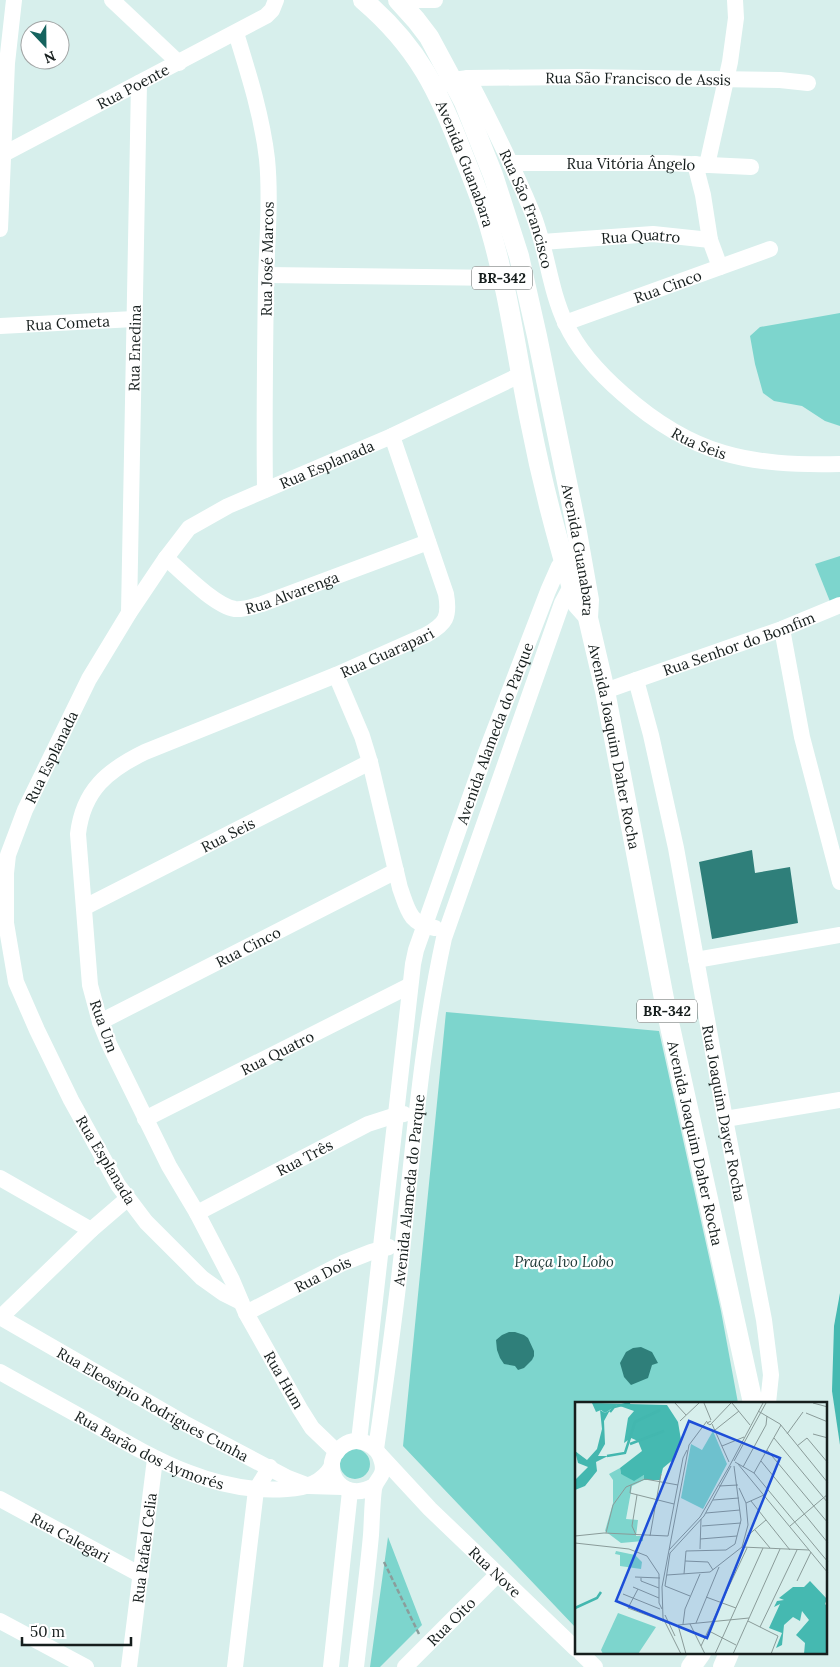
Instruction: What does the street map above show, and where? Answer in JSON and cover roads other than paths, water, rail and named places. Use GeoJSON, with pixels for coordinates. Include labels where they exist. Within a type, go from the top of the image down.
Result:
{"type":"FeatureCollection","features":[{"type":"Feature","properties":{"kind":"main road","name":"Avenida Guanabara"},"geometry":{"type":"LineString","coordinates":[[363,0],[400,35],[434,88],[450,120],[491,231],[542,479],[572,556]]}},
{"type":"Feature","properties":{"kind":"main road","name":"Avenida Guanabara"},"geometry":{"type":"LineString","coordinates":[[402,0],[461,79],[474,126],[493,175],[519,256],[537,336],[572,556],[578,582],[577,604],[588,618]]}},
{"type":"Feature","properties":{"kind":"main road","name":"Avenida Joaquim Daher Rocha"},"geometry":{"type":"LineString","coordinates":[[588,618],[605,691],[665,1004],[753,1402]]}},
{"type":"Feature","properties":{"kind":"main road"},"geometry":{"type":"LineString","coordinates":[[691,1667],[700,1654]]}},
{"type":"Feature","properties":{"kind":"main road"},"geometry":{"type":"LineString","coordinates":[[723,1667],[729,1654]]}},
{"type":"Feature","properties":{"kind":"street"},"geometry":{"type":"LineString","coordinates":[[0,229],[4,62],[14,0]]}},
{"type":"Feature","properties":{"kind":"street"},"geometry":{"type":"LineString","coordinates":[[112,0],[179,63]]}},
{"type":"Feature","properties":{"kind":"street","name":"Rua Poente"},"geometry":{"type":"LineString","coordinates":[[2,155],[236,33],[266,16],[272,10],[276,0]]}},
{"type":"Feature","properties":{"kind":"street"},"geometry":{"type":"LineString","coordinates":[[384,18],[402,0],[435,0]]}},
{"type":"Feature","properties":{"kind":"street"},"geometry":{"type":"LineString","coordinates":[[720,267],[710,240],[703,195],[701,165],[726,81],[735,32],[735,0]]}},
{"type":"Feature","properties":{"kind":"street","name":"Rua José Marcos"},"geometry":{"type":"LineString","coordinates":[[236,33],[262,127],[267,160],[268,204],[264,406],[265,490]]}},
{"type":"Feature","properties":{"kind":"street","name":"Rua São Francisco de Assis"},"geometry":{"type":"LineString","coordinates":[[461,79],[579,77],[726,81],[780,80],[808,83]]}},
{"type":"Feature","properties":{"kind":"street"},"geometry":{"type":"LineString","coordinates":[[434,88],[461,79]]}},
{"type":"Feature","properties":{"kind":"street","name":"Rua São Francisco"},"geometry":{"type":"LineString","coordinates":[[461,79],[510,163],[532,213],[542,242],[558,306],[565,323],[586,358]]}},
{"type":"Feature","properties":{"kind":"street","name":"Rua Enedina"},"geometry":{"type":"LineString","coordinates":[[129,612],[139,83]]}},
{"type":"Feature","properties":{"kind":"street","name":"Rua Vitória Ângelo"},"geometry":{"type":"LineString","coordinates":[[510,163],[667,163],[751,167]]}},
{"type":"Feature","properties":{"kind":"street","name":"Rua Quatro"},"geometry":{"type":"LineString","coordinates":[[542,242],[652,234],[710,240]]}},
{"type":"Feature","properties":{"kind":"street","name":"Rua Cinco"},"geometry":{"type":"LineString","coordinates":[[565,323],[770,249]]}},
{"type":"Feature","properties":{"kind":"street"},"geometry":{"type":"LineString","coordinates":[[266,275],[502,278]]}},
{"type":"Feature","properties":{"kind":"street","name":"Rua Cometa"},"geometry":{"type":"LineString","coordinates":[[0,326],[134,319]]}},
{"type":"Feature","properties":{"kind":"street","name":"Rua Seis"},"geometry":{"type":"LineString","coordinates":[[586,358],[607,380],[643,412],[666,428],[715,451],[762,462],[840,464]]}},
{"type":"Feature","properties":{"kind":"street","name":"Rua Esplanada"},"geometry":{"type":"LineString","coordinates":[[243,1307],[202,1278],[146,1222],[126,1199],[71,1100],[36,1030],[16,982],[4,942],[8,855],[7,836],[25,810],[89,679],[129,612],[179,539],[189,528],[199,521],[265,490],[392,436],[520,375]]}},
{"type":"Feature","properties":{"kind":"street","name":"Rua Guarapari"},"geometry":{"type":"LineString","coordinates":[[146,752],[426,635],[439,628],[444,622],[448,614],[446,594],[392,436]]}},
{"type":"Feature","properties":{"kind":"street","name":"Rua Alvarenga"},"geometry":{"type":"LineString","coordinates":[[166,558],[214,599],[226,607],[237,609],[262,604],[428,542]]}},
{"type":"Feature","properties":{"kind":"street","name":"Avenida Alameda do Parque"},"geometry":{"type":"LineString","coordinates":[[359,1441],[409,986],[416,950],[486,752],[555,574],[572,556]]}},
{"type":"Feature","properties":{"kind":"street","name":"Avenida Alameda do Parque"},"geometry":{"type":"LineString","coordinates":[[356,1667],[377,1483],[383,1472],[383,1463],[378,1452],[403,1244],[416,1114],[436,974],[447,930],[562,603],[578,582]]}},
{"type":"Feature","properties":{"kind":"street","name":"Rua Senhor do Bomfim"},"geometry":{"type":"LineString","coordinates":[[636,680],[782,629],[840,605]]}},
{"type":"Feature","properties":{"kind":"street"},"geometry":{"type":"LineString","coordinates":[[782,629],[802,737],[840,882]]}},
{"type":"Feature","properties":{"kind":"street"},"geometry":{"type":"LineString","coordinates":[[336,674],[362,736],[400,888],[412,916],[416,922],[424,927],[447,930]]}},
{"type":"Feature","properties":{"kind":"street"},"geometry":{"type":"LineString","coordinates":[[605,691],[636,680]]}},
{"type":"Feature","properties":{"kind":"street","name":"Rua Joaquim Dayer Rocha"},"geometry":{"type":"LineString","coordinates":[[636,680],[651,735],[676,848],[769,1350],[771,1376],[768,1402]]}},
{"type":"Feature","properties":{"kind":"street","name":"Rua Um"},"geometry":{"type":"LineString","coordinates":[[146,752],[127,761],[109,774],[95,788],[86,802],[80,817],[78,834],[90,985],[100,1022],[109,1044],[145,1119],[169,1166],[197,1213],[243,1307]]}},
{"type":"Feature","properties":{"kind":"street","name":"Rua Seis"},"geometry":{"type":"LineString","coordinates":[[85,907],[370,762]]}},
{"type":"Feature","properties":{"kind":"street","name":"Rua Cinco"},"geometry":{"type":"LineString","coordinates":[[100,1022],[396,871]]}},
{"type":"Feature","properties":{"kind":"street"},"geometry":{"type":"LineString","coordinates":[[696,960],[840,936]]}},
{"type":"Feature","properties":{"kind":"street","name":"Rua Quatro"},"geometry":{"type":"LineString","coordinates":[[145,1119],[409,986]]}},
{"type":"Feature","properties":{"kind":"street"},"geometry":{"type":"LineString","coordinates":[[725,1120],[840,1100]]}},
{"type":"Feature","properties":{"kind":"street","name":"Rua Três"},"geometry":{"type":"LineString","coordinates":[[197,1213],[368,1124],[396,1115],[416,1114]]}},
{"type":"Feature","properties":{"kind":"street"},"geometry":{"type":"LineString","coordinates":[[0,1178],[91,1230]]}},
{"type":"Feature","properties":{"kind":"street"},"geometry":{"type":"LineString","coordinates":[[1,1317],[126,1199]]}},
{"type":"Feature","properties":{"kind":"street","name":"Rua Dois"},"geometry":{"type":"LineString","coordinates":[[243,1307],[381,1248],[403,1244]]}},
{"type":"Feature","properties":{"kind":"street"},"geometry":{"type":"LineString","coordinates":[[202,1278],[223,1264]]}},
{"type":"Feature","properties":{"kind":"street","name":"Rua Hum"},"geometry":{"type":"LineString","coordinates":[[243,1307],[300,1409],[334,1459]]}},
{"type":"Feature","properties":{"kind":"street","name":"Rua Eleosipio Rodrigues Cunha"},"geometry":{"type":"LineString","coordinates":[[1,1317],[175,1418],[296,1482],[309,1486]]}},
{"type":"Feature","properties":{"kind":"street","name":"Rua Barão dos Aymorés"},"geometry":{"type":"LineString","coordinates":[[0,1372],[155,1459],[190,1474],[227,1485],[256,1490],[278,1490],[309,1486]]}},
{"type":"Feature","properties":{"kind":"street"},"geometry":{"type":"LineString","coordinates":[[309,1486],[326,1475],[344,1445],[359,1441],[368,1444],[378,1452],[415,1494]]}},
{"type":"Feature","properties":{"kind":"street","name":"Rua Rafael Celia"},"geometry":{"type":"LineString","coordinates":[[129,1667],[155,1459]]}},
{"type":"Feature","properties":{"kind":"street"},"geometry":{"type":"LineString","coordinates":[[334,1459],[333,1474],[336,1482],[346,1489]]}},
{"type":"Feature","properties":{"kind":"street"},"geometry":{"type":"LineString","coordinates":[[235,1667],[256,1490],[270,1467]]}},
{"type":"Feature","properties":{"kind":"street"},"geometry":{"type":"LineString","coordinates":[[309,1486],[346,1489],[358,1492],[366,1490],[377,1483],[415,1494]]}},
{"type":"Feature","properties":{"kind":"street"},"geometry":{"type":"LineString","coordinates":[[331,1667],[346,1489]]}},
{"type":"Feature","properties":{"kind":"street","name":"Rua Nove"},"geometry":{"type":"LineString","coordinates":[[415,1494],[575,1648]]}},
{"type":"Feature","properties":{"kind":"street","name":"Rua Calegari"},"geometry":{"type":"LineString","coordinates":[[0,1499],[141,1575]]}},
{"type":"Feature","properties":{"kind":"street","name":"Rua Oito"},"geometry":{"type":"LineString","coordinates":[[405,1667],[498,1575]]}},
{"type":"Feature","properties":{"kind":"street"},"geometry":{"type":"LineString","coordinates":[[0,1621],[86,1667]]}},
{"type":"Feature","properties":{"kind":"street"},"geometry":{"type":"LineString","coordinates":[[582,1654],[595,1667]]}},
{"type":"Feature","properties":{"kind":"park label","name":"Praça Ivo Lobo"},"geometry":{"type":"Point","coordinates":[564,1261]}}]}
